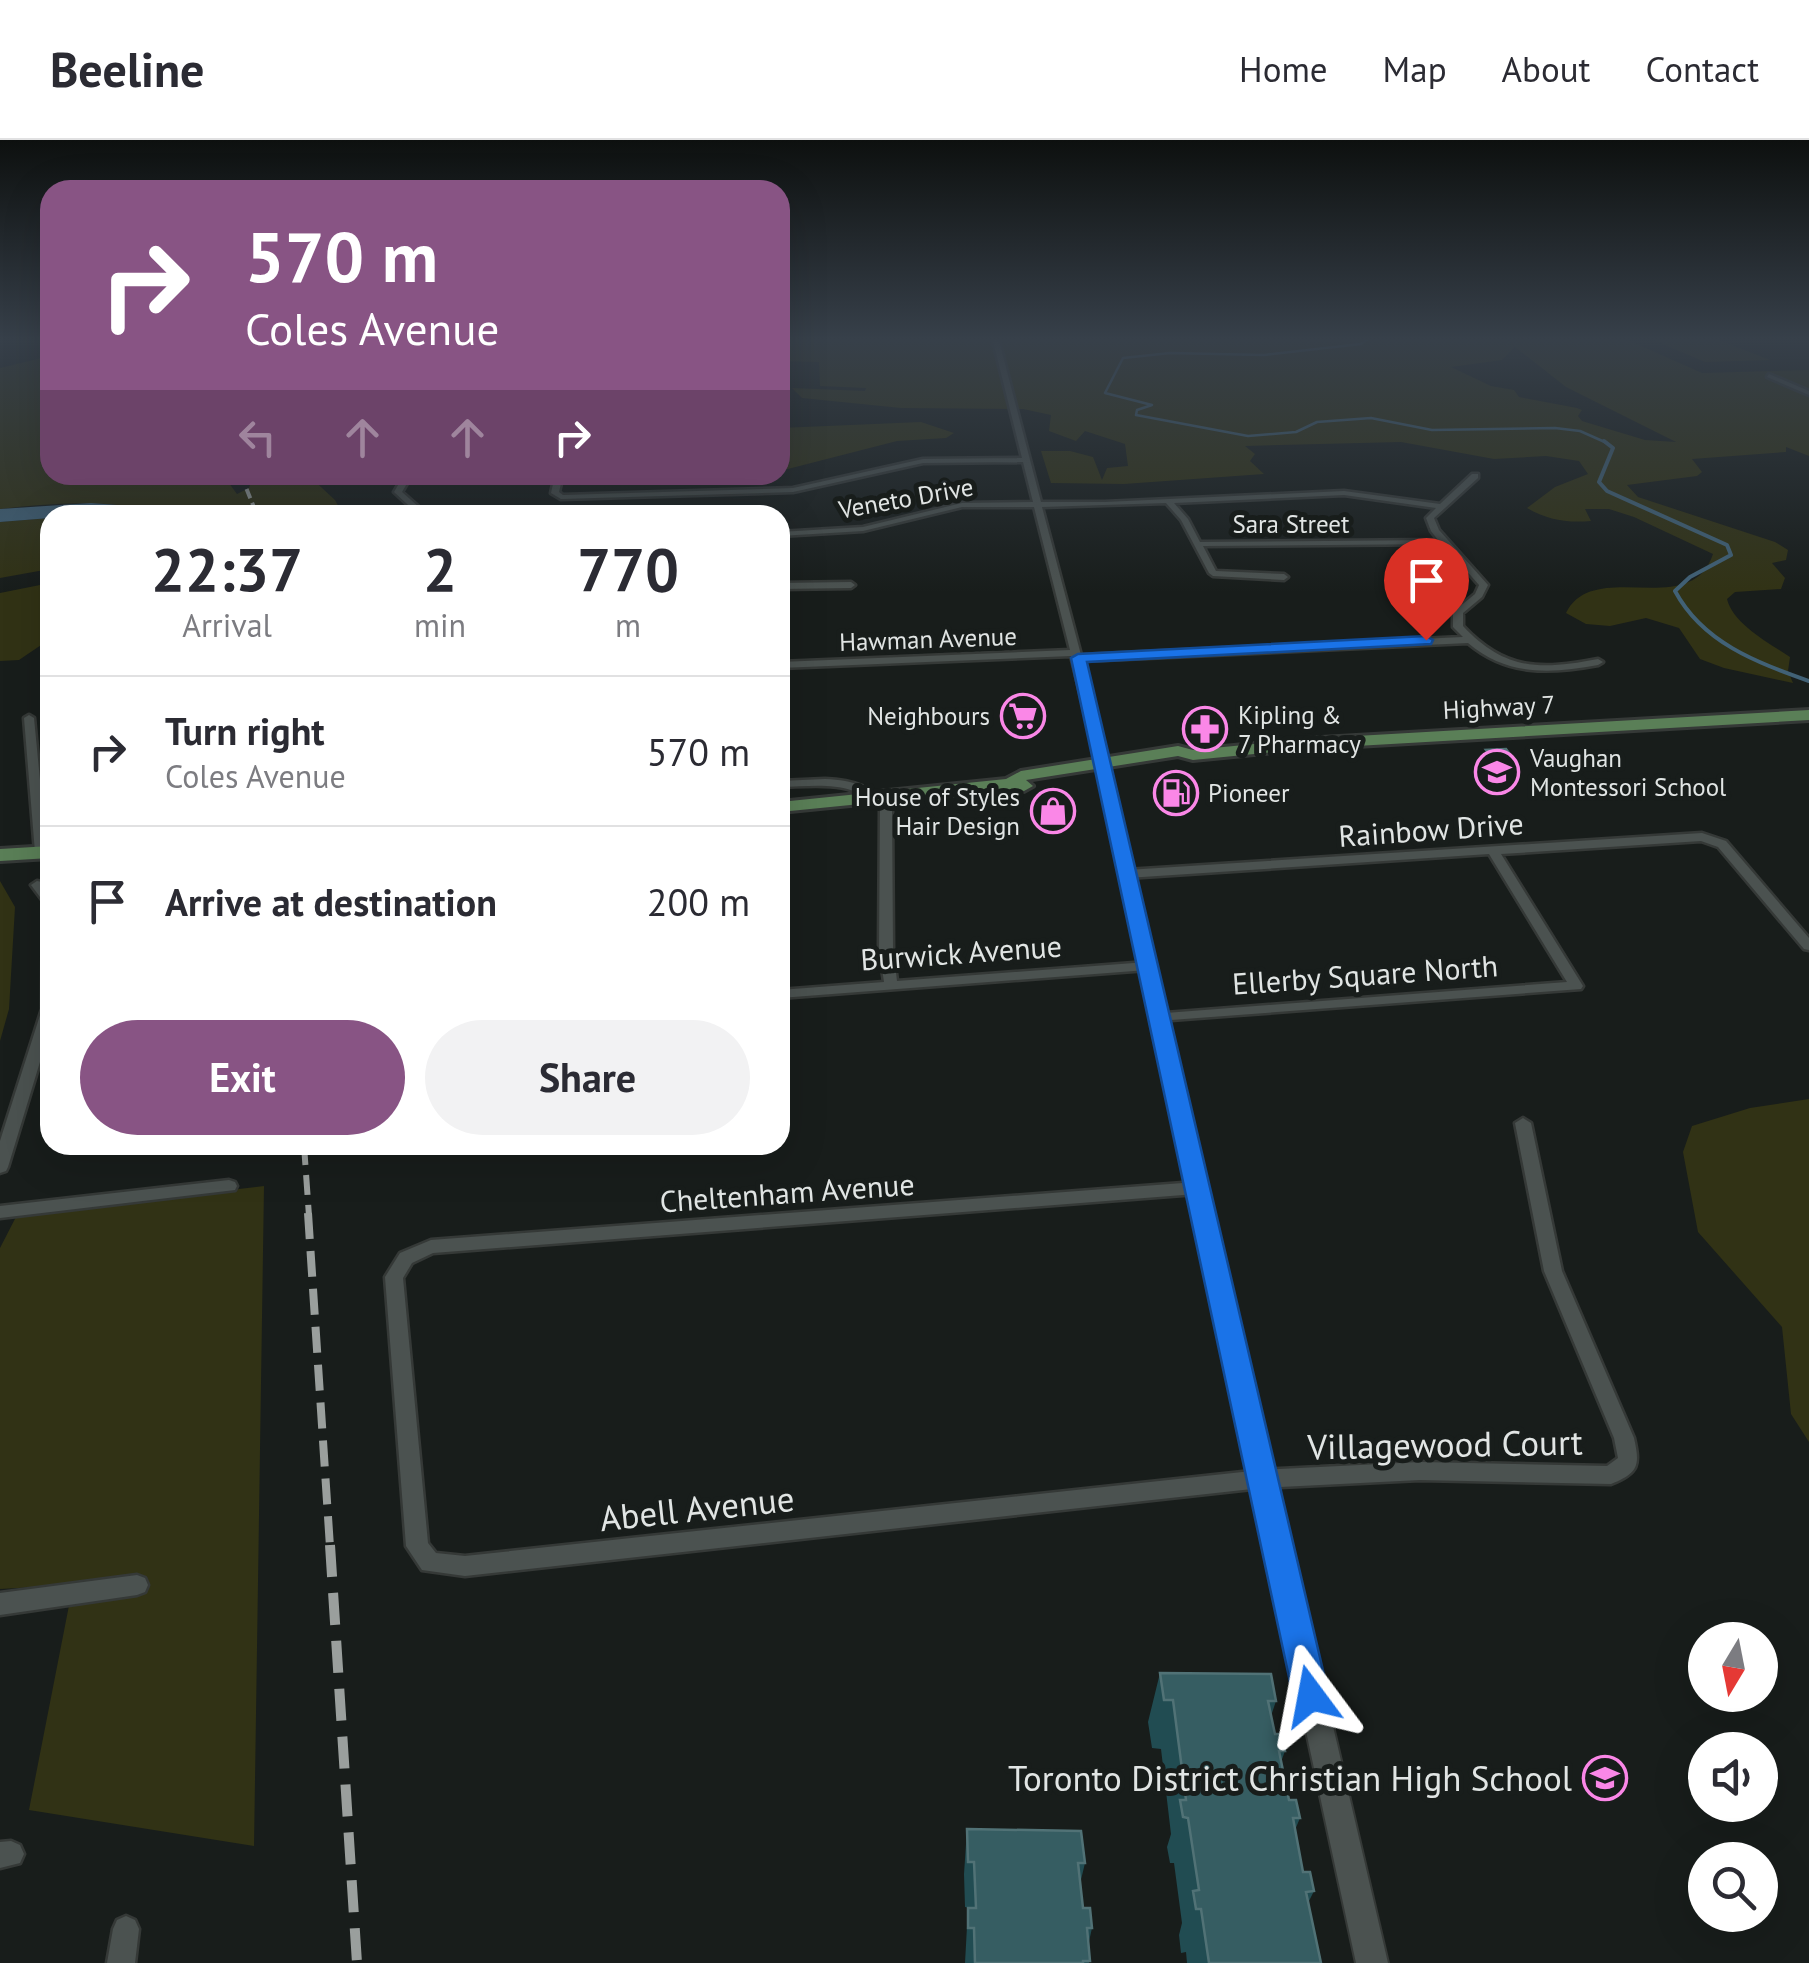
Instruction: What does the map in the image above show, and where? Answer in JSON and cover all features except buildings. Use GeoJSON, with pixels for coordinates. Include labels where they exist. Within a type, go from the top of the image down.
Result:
{"type":"FeatureCollection","features":[{"type":"Feature","properties":{"kind":"main road","name":"Highway 7"},"geometry":{"type":"LineString","coordinates":[[790,805],[880,800],[1012,784],[1031,787],[1105,769],[1186,763],[1193,755],[1323,742],[1809,715]]}},
{"type":"Feature","properties":{"kind":"main road"},"geometry":{"type":"LineString","coordinates":[[4,854],[40,852]]}},
{"type":"Feature","properties":{"kind":"street"},"geometry":{"type":"LineString","coordinates":[[1016,422],[1105,769],[1372,1963]]}},
{"type":"Feature","properties":{"kind":"street","name":"Veneto Drive"},"geometry":{"type":"LineString","coordinates":[[557,485],[556,493],[561,497],[801,489],[937,460],[1026,460]]}},
{"type":"Feature","properties":{"kind":"street"},"geometry":{"type":"LineString","coordinates":[[1475,476],[1438,506],[1430,522],[1484,585],[1479,596],[1456,616],[1458,627],[1499,663],[1514,668],[1598,662]]}},
{"type":"Feature","properties":{"kind":"street"},"geometry":{"type":"LineString","coordinates":[[402,485],[398,492],[413,505]]}},
{"type":"Feature","properties":{"kind":"street"},"geometry":{"type":"LineString","coordinates":[[696,485],[696,493]]}},
{"type":"Feature","properties":{"kind":"street","name":"Veneto Drive"},"geometry":{"type":"LineString","coordinates":[[790,533],[864,529],[962,504],[1344,493],[1438,506]]}},
{"type":"Feature","properties":{"kind":"street"},"geometry":{"type":"LineString","coordinates":[[1168,501],[1184,519],[1213,574],[1284,577]]}},
{"type":"Feature","properties":{"kind":"street","name":"Sara Street"},"geometry":{"type":"LineString","coordinates":[[1196,544],[1445,542]]}},
{"type":"Feature","properties":{"kind":"street"},"geometry":{"type":"LineString","coordinates":[[790,586],[851,585]]}},
{"type":"Feature","properties":{"kind":"street","name":"Hawman Avenue"},"geometry":{"type":"LineString","coordinates":[[790,665],[1470,640]]}},
{"type":"Feature","properties":{"kind":"street"},"geometry":{"type":"LineString","coordinates":[[28,718],[40,807]]}},
{"type":"Feature","properties":{"kind":"street"},"geometry":{"type":"LineString","coordinates":[[790,784],[849,783],[870,790],[880,800],[888,818],[886,949],[891,985]]}},
{"type":"Feature","properties":{"kind":"street","name":"Rainbow Drive"},"geometry":{"type":"LineString","coordinates":[[1128,874],[1702,837],[1722,844],[1809,946]]}},
{"type":"Feature","properties":{"kind":"street","name":"Ellerby Square North"},"geometry":{"type":"LineString","coordinates":[[1158,1017],[1576,986],[1493,850]]}},
{"type":"Feature","properties":{"kind":"street","name":"Burwick Avenue"},"geometry":{"type":"LineString","coordinates":[[790,993],[1147,966]]}},
{"type":"Feature","properties":{"kind":"street"},"geometry":{"type":"LineString","coordinates":[[0,1167],[40,1038]]}},
{"type":"Feature","properties":{"kind":"street","name":"Villagewood Court"},"geometry":{"type":"LineString","coordinates":[[1262,1479],[1420,1471],[1611,1475],[1630,1461],[1624,1438],[1553,1270],[1523,1123]]}},
{"type":"Feature","properties":{"kind":"street"},"geometry":{"type":"LineString","coordinates":[[0,1212],[230,1186]]}},
{"type":"Feature","properties":{"kind":"street","name":"Cheltenham Avenue"},"geometry":{"type":"LineString","coordinates":[[394,1276],[406,1258],[431,1247],[1196,1188]]}},
{"type":"Feature","properties":{"kind":"street","name":"Abell Avenue"},"geometry":{"type":"LineString","coordinates":[[394,1276],[417,1546],[430,1564],[484,1564],[1262,1479]]}},
{"type":"Feature","properties":{"kind":"street"},"geometry":{"type":"LineString","coordinates":[[0,1604],[137,1585]]}},
{"type":"Feature","properties":{"kind":"street"},"geometry":{"type":"LineString","coordinates":[[120,1963],[126,1929]]}},
{"type":"Feature","properties":{"kind":"green space"},"geometry":{"type":"Polygon","coordinates":[[[0,422],[40,422],[40,485],[230,485],[237,494],[250,485],[319,485],[338,505],[57,504],[0,509],[0,422]]]}},
{"type":"Feature","properties":{"kind":"green space"},"geometry":{"type":"Polygon","coordinates":[[[921,422],[954,433],[946,438],[897,441],[790,468],[790,428],[921,422]]]}},
{"type":"Feature","properties":{"kind":"green space"},"geometry":{"type":"Polygon","coordinates":[[[1050,422],[1586,422],[1645,440],[1676,442],[1636,422],[1809,422],[1809,456],[1786,447],[1786,452],[1692,459],[1702,472],[1697,476],[1627,485],[1638,497],[1775,542],[1788,550],[1786,560],[1772,563],[1785,578],[1781,589],[1735,592],[1727,599],[1744,625],[1790,657],[1788,671],[1793,683],[1700,659],[1679,628],[1646,618],[1610,626],[1586,624],[1566,613],[1579,597],[1598,590],[1685,584],[1702,573],[1713,554],[1609,509],[1585,509],[1591,521],[1573,522],[1527,508],[1555,487],[1588,474],[1579,461],[1546,456],[1494,459],[1401,442],[1245,446],[1255,454],[1250,461],[1264,474],[1124,484],[1051,483],[1041,451],[1070,451],[1093,457],[1102,480],[1107,468],[1128,466],[1125,444],[1085,431],[1076,441],[1049,431],[1050,422]]]}},
{"type":"Feature","properties":{"kind":"green space"},"geometry":{"type":"Polygon","coordinates":[[[40,519],[40,571],[0,578],[0,522],[40,519]]]}},
{"type":"Feature","properties":{"kind":"green space"},"geometry":{"type":"Polygon","coordinates":[[[40,585],[40,646],[19,660],[0,661],[0,593],[40,585]]]}},
{"type":"Feature","properties":{"kind":"green space"},"geometry":{"type":"Polygon","coordinates":[[[0,881],[15,907],[9,1009],[0,1041],[0,881]]]}},
{"type":"Feature","properties":{"kind":"green space"},"geometry":{"type":"Polygon","coordinates":[[[1809,1099],[1809,1442],[1791,1414],[1782,1327],[1698,1232],[1683,1152],[1692,1126],[1750,1108],[1809,1099]]]}},
{"type":"Feature","properties":{"kind":"green space"},"geometry":{"type":"Polygon","coordinates":[[[264,1186],[254,1846],[29,1810],[73,1585],[0,1589],[0,1248],[17,1215],[264,1186]]]}},
{"type":"Feature","properties":{"kind":"water"},"geometry":{"type":"Polygon","coordinates":[[[40,506],[40,519],[0,522],[0,509],[40,506]]]}},
{"type":"Feature","properties":{"kind":"waterway"},"geometry":{"type":"LineString","coordinates":[[1174,422],[1248,436],[1296,432],[1317,422]]}},
{"type":"Feature","properties":{"kind":"waterway"},"geometry":{"type":"LineString","coordinates":[[1392,422],[1432,430],[1555,428],[1580,431],[1606,443]]}},
{"type":"Feature","properties":{"kind":"waterway"},"geometry":{"type":"LineString","coordinates":[[1606,443],[1613,448],[1599,482],[1607,491],[1727,545],[1731,555],[1690,577],[1675,591],[1687,609],[1700,624],[1733,648],[1809,681]]}},
{"type":"Feature","properties":{"kind":"railway"},"geometry":{"type":"LineString","coordinates":[[245,485],[253,505]]}},
{"type":"Feature","properties":{"kind":"railway"},"geometry":{"type":"LineString","coordinates":[[305,1155],[309,1216]]}},
{"type":"Feature","properties":{"kind":"railway"},"geometry":{"type":"LineString","coordinates":[[308,1213],[330,1547]]}},
{"type":"Feature","properties":{"kind":"railway"},"geometry":{"type":"LineString","coordinates":[[330,1545],[357,1963]]}},
{"type":"Feature","properties":{"kind":"place","name":"Neighbours"},"geometry":{"type":"Point","coordinates":[1023,716]}},
{"type":"Feature","properties":{"kind":"place","name":"Kipling & 7 Pharmacy"},"geometry":{"type":"Point","coordinates":[1205,729]}},
{"type":"Feature","properties":{"kind":"place","name":"Vaughan Montessori School"},"geometry":{"type":"Point","coordinates":[1497,772]}},
{"type":"Feature","properties":{"kind":"place","name":"Pioneer"},"geometry":{"type":"Point","coordinates":[1176,793]}},
{"type":"Feature","properties":{"kind":"place","name":"House of Styles Hair Design"},"geometry":{"type":"Point","coordinates":[1053,811]}},
{"type":"Feature","properties":{"kind":"place","name":"Toronto District Christian High School"},"geometry":{"type":"Point","coordinates":[1605,1778]}},
{"type":"Feature","properties":{"kind":"route"},"geometry":{"type":"LineString","coordinates":[[1311,1696],[1078,658],[1426,640]]}}]}
